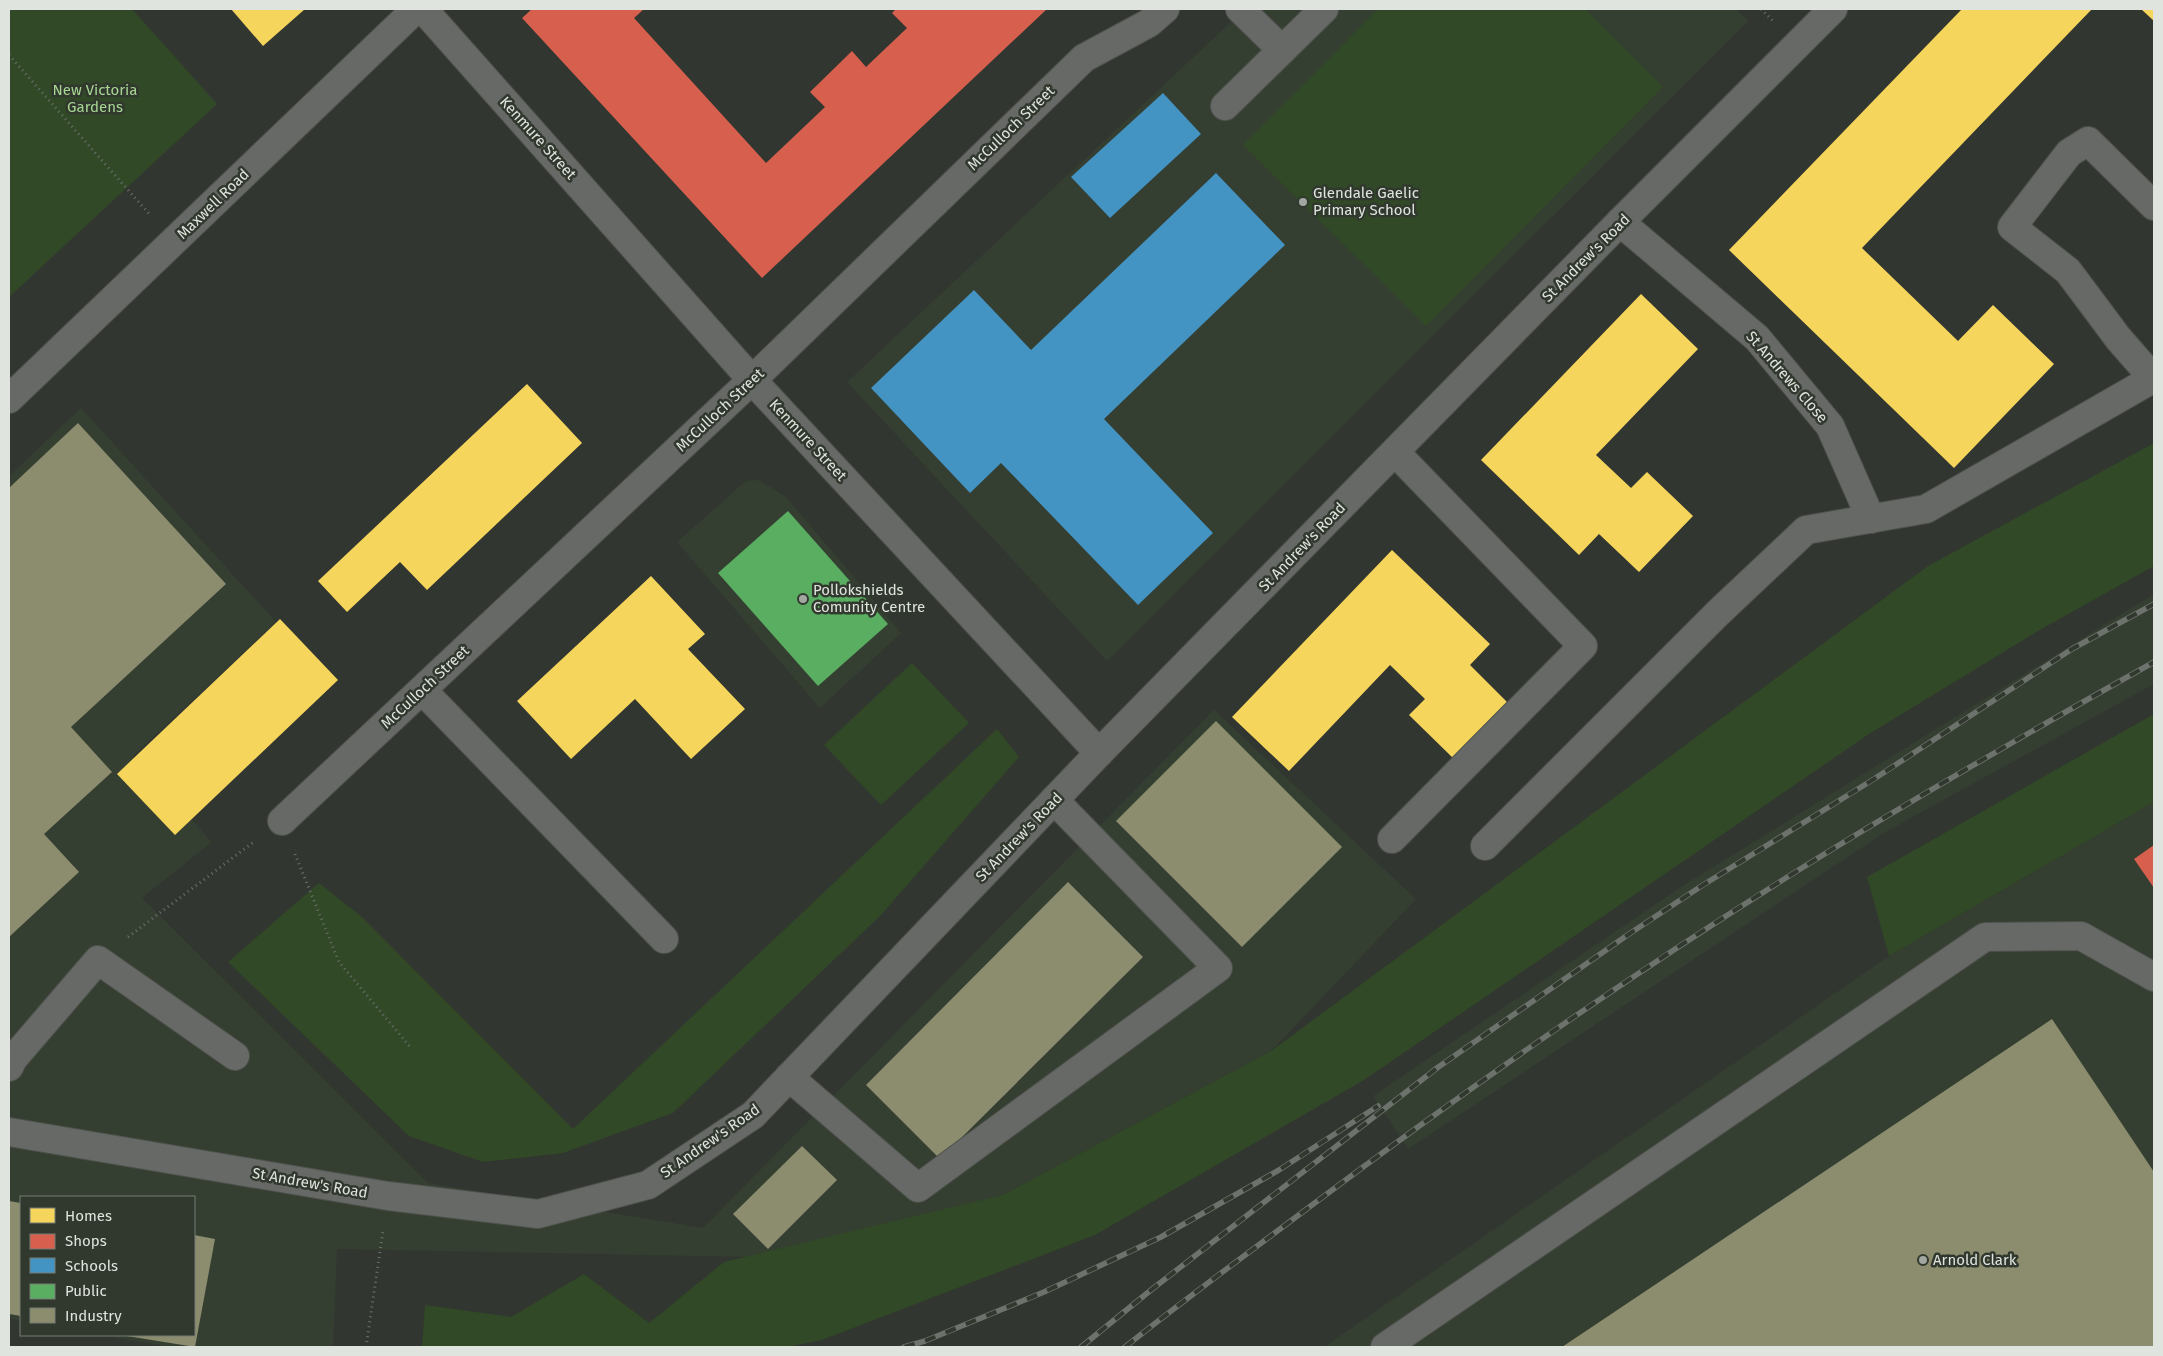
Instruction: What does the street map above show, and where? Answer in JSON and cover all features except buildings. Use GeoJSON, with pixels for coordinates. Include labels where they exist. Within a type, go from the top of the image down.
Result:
{"type":"FeatureCollection","features":[{"type":"Feature","properties":{"kind":"street","name":"Maxwell Road"},"geometry":{"type":"LineString","coordinates":[[9,399],[416,9]]}},
{"type":"Feature","properties":{"kind":"street","name":"Kenmure Street"},"geometry":{"type":"LineString","coordinates":[[423,9],[752,380],[1100,753]]}},
{"type":"Feature","properties":{"kind":"street","name":"McCulloch Street"},"geometry":{"type":"LineString","coordinates":[[282,821],[752,380],[1084,58],[1149,23],[1165,9]]}},
{"type":"Feature","properties":{"kind":"street"},"geometry":{"type":"LineString","coordinates":[[1240,9],[1282,50]]}},
{"type":"Feature","properties":{"kind":"street"},"geometry":{"type":"LineString","coordinates":[[1226,106],[1324,9]]}},
{"type":"Feature","properties":{"kind":"street","name":"St Andrew's Road"},"geometry":{"type":"LineString","coordinates":[[9,1132],[388,1196],[538,1214],[648,1185],[753,1114],[1054,800],[1620,222],[1833,9]]}},
{"type":"Feature","properties":{"kind":"street"},"geometry":{"type":"LineString","coordinates":[[1485,846],[1719,612],[1806,530],[1926,509],[2154,378],[2118,338],[2068,271],[2012,227],[2068,152],[2088,141],[2154,206]]}},
{"type":"Feature","properties":{"kind":"street","name":"St Andrews Close"},"geometry":{"type":"LineString","coordinates":[[1620,222],[1763,346],[1830,426],[1870,519]]}},
{"type":"Feature","properties":{"kind":"street"},"geometry":{"type":"LineString","coordinates":[[1392,839],[1583,646],[1395,452]]}},
{"type":"Feature","properties":{"kind":"street"},"geometry":{"type":"LineString","coordinates":[[422,690],[664,939]]}},
{"type":"Feature","properties":{"kind":"street"},"geometry":{"type":"LineString","coordinates":[[789,1077],[918,1188],[1218,968],[1054,800]]}},
{"type":"Feature","properties":{"kind":"street"},"geometry":{"type":"LineString","coordinates":[[1385,1347],[1985,937],[2082,936],[2154,977]]}},
{"type":"Feature","properties":{"kind":"street"},"geometry":{"type":"LineString","coordinates":[[9,1067],[17,1041],[98,960],[235,1056]]}},
{"type":"Feature","properties":{"kind":"path"},"geometry":{"type":"LineString","coordinates":[[9,55],[174,241]]}},
{"type":"Feature","properties":{"kind":"path"},"geometry":{"type":"LineString","coordinates":[[98,960],[282,821],[339,962],[411,1048]]}},
{"type":"Feature","properties":{"kind":"path"},"geometry":{"type":"LineString","coordinates":[[366,1347],[388,1196]]}},
{"type":"Feature","properties":{"kind":"shaded area","name":"Glendale Gaelic Primary School"},"geometry":{"type":"Polygon","coordinates":[[[1245,9],[1736,9],[1748,21],[1107,661],[847,382],[1245,9]]]}},
{"type":"Feature","properties":{"kind":"shaded area"},"geometry":{"type":"Polygon","coordinates":[[[81,408],[276,622],[133,756],[212,842],[142,898],[428,1183],[703,1228],[1214,710],[1416,899],[1271,1051],[1003,1195],[800,1258],[337,1249],[333,1347],[171,1347],[107,1336],[195,1336],[195,1196],[20,1196],[20,1321],[9,1318],[9,476],[81,408]]]}},
{"type":"Feature","properties":{"kind":"shaded area"},"geometry":{"type":"Polygon","coordinates":[[[759,480],[786,497],[901,633],[820,708],[677,542],[746,481],[759,480]]]}},
{"type":"Feature","properties":{"kind":"shaded area"},"geometry":{"type":"Polygon","coordinates":[[[2154,594],[2154,684],[1887,831],[1408,1149],[1373,1096],[1681,887],[2154,594]]]}},
{"type":"Feature","properties":{"kind":"shaded area","name":"Arnold Clark"},"geometry":{"type":"Polygon","coordinates":[[[2154,802],[2154,1347],[1324,1347],[1889,956],[2154,802]]]}},
{"type":"Feature","properties":{"kind":"green space","name":"New Victoria Gardens"},"geometry":{"type":"Polygon","coordinates":[[[9,9],[132,9],[217,104],[9,297],[9,9]]]}},
{"type":"Feature","properties":{"kind":"green space"},"geometry":{"type":"Polygon","coordinates":[[[1378,9],[1585,9],[1663,87],[1426,326],[1243,145],[1378,9]]]}},
{"type":"Feature","properties":{"kind":"green space"},"geometry":{"type":"Polygon","coordinates":[[[2154,443],[2154,566],[2038,631],[1869,734],[1364,1080],[1095,1235],[822,1340],[787,1347],[422,1347],[425,1305],[511,1317],[584,1274],[649,1323],[724,1262],[1003,1195],[1271,1051],[1928,566],[2154,443]]]}},
{"type":"Feature","properties":{"kind":"green space"},"geometry":{"type":"Polygon","coordinates":[[[912,663],[969,723],[881,805],[824,745],[912,663]]]}},
{"type":"Feature","properties":{"kind":"green space"},"geometry":{"type":"Polygon","coordinates":[[[2154,714],[2154,802],[1889,956],[1867,877],[2154,714]]]}},
{"type":"Feature","properties":{"kind":"green space"},"geometry":{"type":"Polygon","coordinates":[[[997,729],[1019,757],[881,915],[673,1113],[563,1153],[483,1162],[409,1136],[228,962],[319,883],[362,917],[573,1129],[997,729]]]}},
{"type":"Feature","properties":{"kind":"railway"},"geometry":{"type":"LineString","coordinates":[[1081,1347],[1151,1290],[1437,1068],[1629,934],[1703,885],[1874,779],[2072,649],[2154,604]]}},
{"type":"Feature","properties":{"kind":"railway"},"geometry":{"type":"LineString","coordinates":[[1125,1347],[1170,1311],[1367,1164],[1605,995],[1727,915],[1879,821],[2016,740],[2154,662]]}},
{"type":"Feature","properties":{"kind":"railway"},"geometry":{"type":"LineString","coordinates":[[904,1347],[925,1341],[1044,1292],[1161,1237],[1279,1170],[1378,1106]]}},
{"type":"Feature","properties":{"kind":"place","name":"Glendale Gaelic Primary School"},"geometry":{"type":"Point","coordinates":[1303,202]}},
{"type":"Feature","properties":{"kind":"place","name":"Pollokshields Comunity Centre"},"geometry":{"type":"Point","coordinates":[803,599]}},
{"type":"Feature","properties":{"kind":"place","name":"Arnold Clark"},"geometry":{"type":"Point","coordinates":[1923,1260]}}]}
